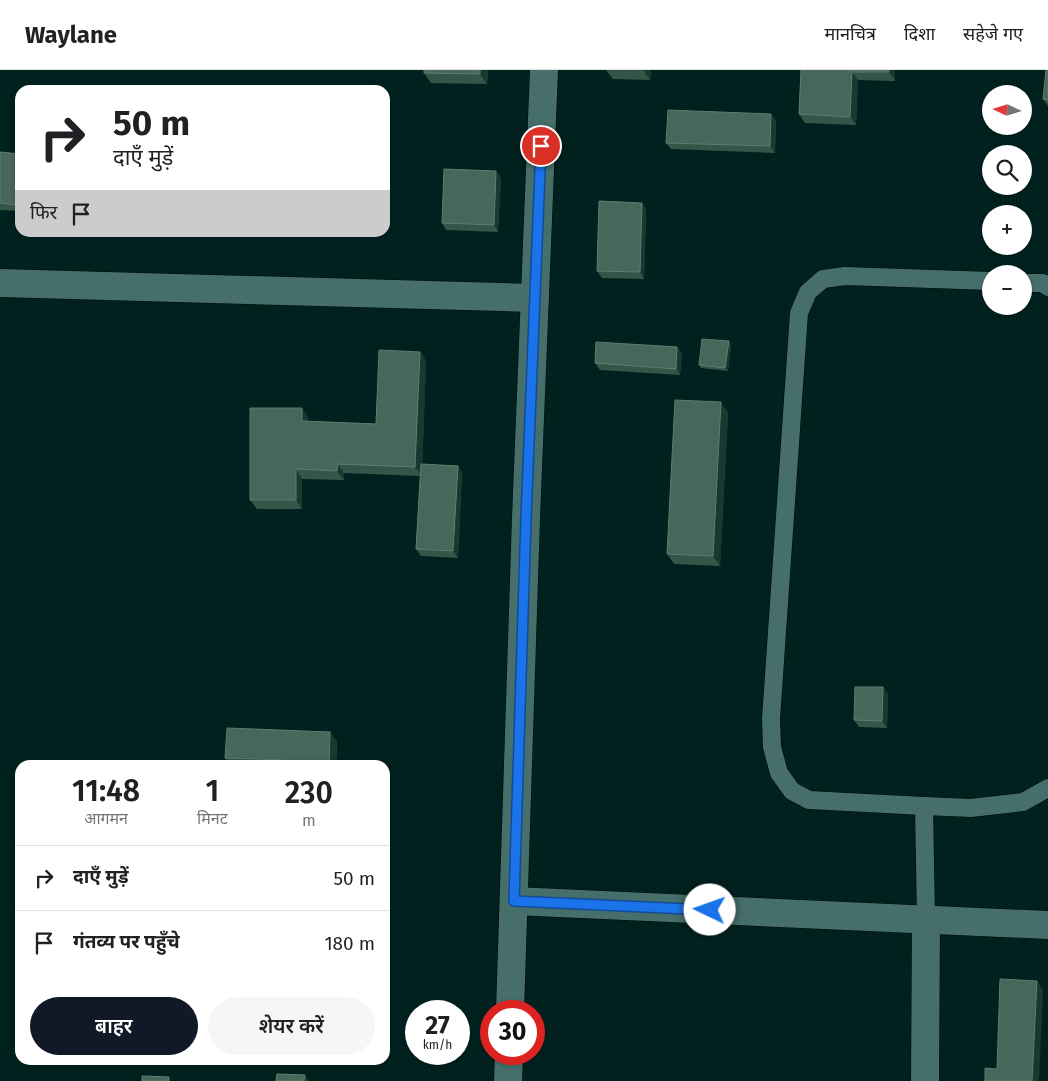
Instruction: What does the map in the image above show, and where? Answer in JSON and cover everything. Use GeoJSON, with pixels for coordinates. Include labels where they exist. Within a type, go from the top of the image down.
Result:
{"type":"FeatureCollection","features":[{"type":"Feature","properties":{"kind":"street"},"geometry":{"type":"LineString","coordinates":[[510,1000],[544,70]]}},
{"type":"Feature","properties":{"kind":"street"},"geometry":{"type":"LineString","coordinates":[[0,284],[535,298]]}},
{"type":"Feature","properties":{"kind":"street"},"geometry":{"type":"LineString","coordinates":[[514,901],[1048,925]]}},
{"type":"Feature","properties":{"kind":"street"},"geometry":{"type":"LineString","coordinates":[[925,1081],[926,920]]}},
{"type":"Feature","properties":{"kind":"street"},"geometry":{"type":"LineString","coordinates":[[508,1081],[509,1065]]}},
{"type":"Feature","properties":{"kind":"lane"},"geometry":{"type":"LineString","coordinates":[[982,282],[845,276],[823,279],[808,292],[799,314],[771,719],[772,748],[778,773],[792,791],[809,800],[971,808],[1023,802],[1048,788]]}},
{"type":"Feature","properties":{"kind":"lane"},"geometry":{"type":"LineString","coordinates":[[1032,283],[1043,283],[1048,287]]}},
{"type":"Feature","properties":{"kind":"lane"},"geometry":{"type":"LineString","coordinates":[[924,806],[926,920]]}},
{"type":"Feature","properties":{"kind":"building"},"geometry":{"type":"Polygon","coordinates":[[[424,70],[480,70],[480,74],[424,73],[424,70]]]}},
{"type":"Feature","properties":{"kind":"building"},"geometry":{"type":"Polygon","coordinates":[[[801,70],[889,70],[889,72],[852,72],[850,117],[799,114],[801,70]]]}},
{"type":"Feature","properties":{"kind":"building"},"geometry":{"type":"Polygon","coordinates":[[[1046,70],[1048,70],[1048,100],[1043,99],[1046,70]]]}},
{"type":"Feature","properties":{"kind":"building"},"geometry":{"type":"Polygon","coordinates":[[[668,110],[771,114],[770,146],[666,143],[668,110]]]}},
{"type":"Feature","properties":{"kind":"building"},"geometry":{"type":"Polygon","coordinates":[[[0,152],[15,154],[15,205],[0,203],[0,152]]]}},
{"type":"Feature","properties":{"kind":"building"},"geometry":{"type":"Polygon","coordinates":[[[444,169],[496,171],[494,225],[442,223],[444,169]]]}},
{"type":"Feature","properties":{"kind":"building"},"geometry":{"type":"Polygon","coordinates":[[[599,201],[642,203],[640,272],[597,271],[599,201]]]}},
{"type":"Feature","properties":{"kind":"building"},"geometry":{"type":"Polygon","coordinates":[[[702,339],[729,341],[725,368],[699,365],[702,339]]]}},
{"type":"Feature","properties":{"kind":"building"},"geometry":{"type":"Polygon","coordinates":[[[596,342],[677,347],[676,369],[595,363],[596,342]]]}},
{"type":"Feature","properties":{"kind":"building"},"geometry":{"type":"Polygon","coordinates":[[[379,350],[420,352],[415,467],[338,464],[337,471],[296,469],[296,500],[250,500],[250,408],[302,408],[302,421],[376,424],[379,350]]]}},
{"type":"Feature","properties":{"kind":"building"},"geometry":{"type":"Polygon","coordinates":[[[675,400],[721,402],[713,556],[667,554],[675,400]]]}},
{"type":"Feature","properties":{"kind":"building"},"geometry":{"type":"Polygon","coordinates":[[[421,464],[458,466],[453,551],[416,549],[421,464]]]}},
{"type":"Feature","properties":{"kind":"building"},"geometry":{"type":"Polygon","coordinates":[[[855,687],[883,687],[882,721],[854,720],[855,687]]]}},
{"type":"Feature","properties":{"kind":"building"},"geometry":{"type":"Polygon","coordinates":[[[227,728],[330,732],[329,760],[225,758],[227,728]]]}},
{"type":"Feature","properties":{"kind":"building"},"geometry":{"type":"Polygon","coordinates":[[[1000,979],[1037,981],[1032,1081],[985,1081],[985,1068],[997,1069],[1000,979]]]}},
{"type":"Feature","properties":{"kind":"building"},"geometry":{"type":"Polygon","coordinates":[[[277,1074],[305,1075],[304,1081],[276,1081],[277,1074]]]}},
{"type":"Feature","properties":{"kind":"building"},"geometry":{"type":"Polygon","coordinates":[[[142,1076],[169,1077],[169,1081],[142,1081],[142,1076]]]}},
{"type":"Feature","properties":{"kind":"route"},"geometry":{"type":"LineString","coordinates":[[541,146],[526,518],[514,901],[710,910]]}}]}
